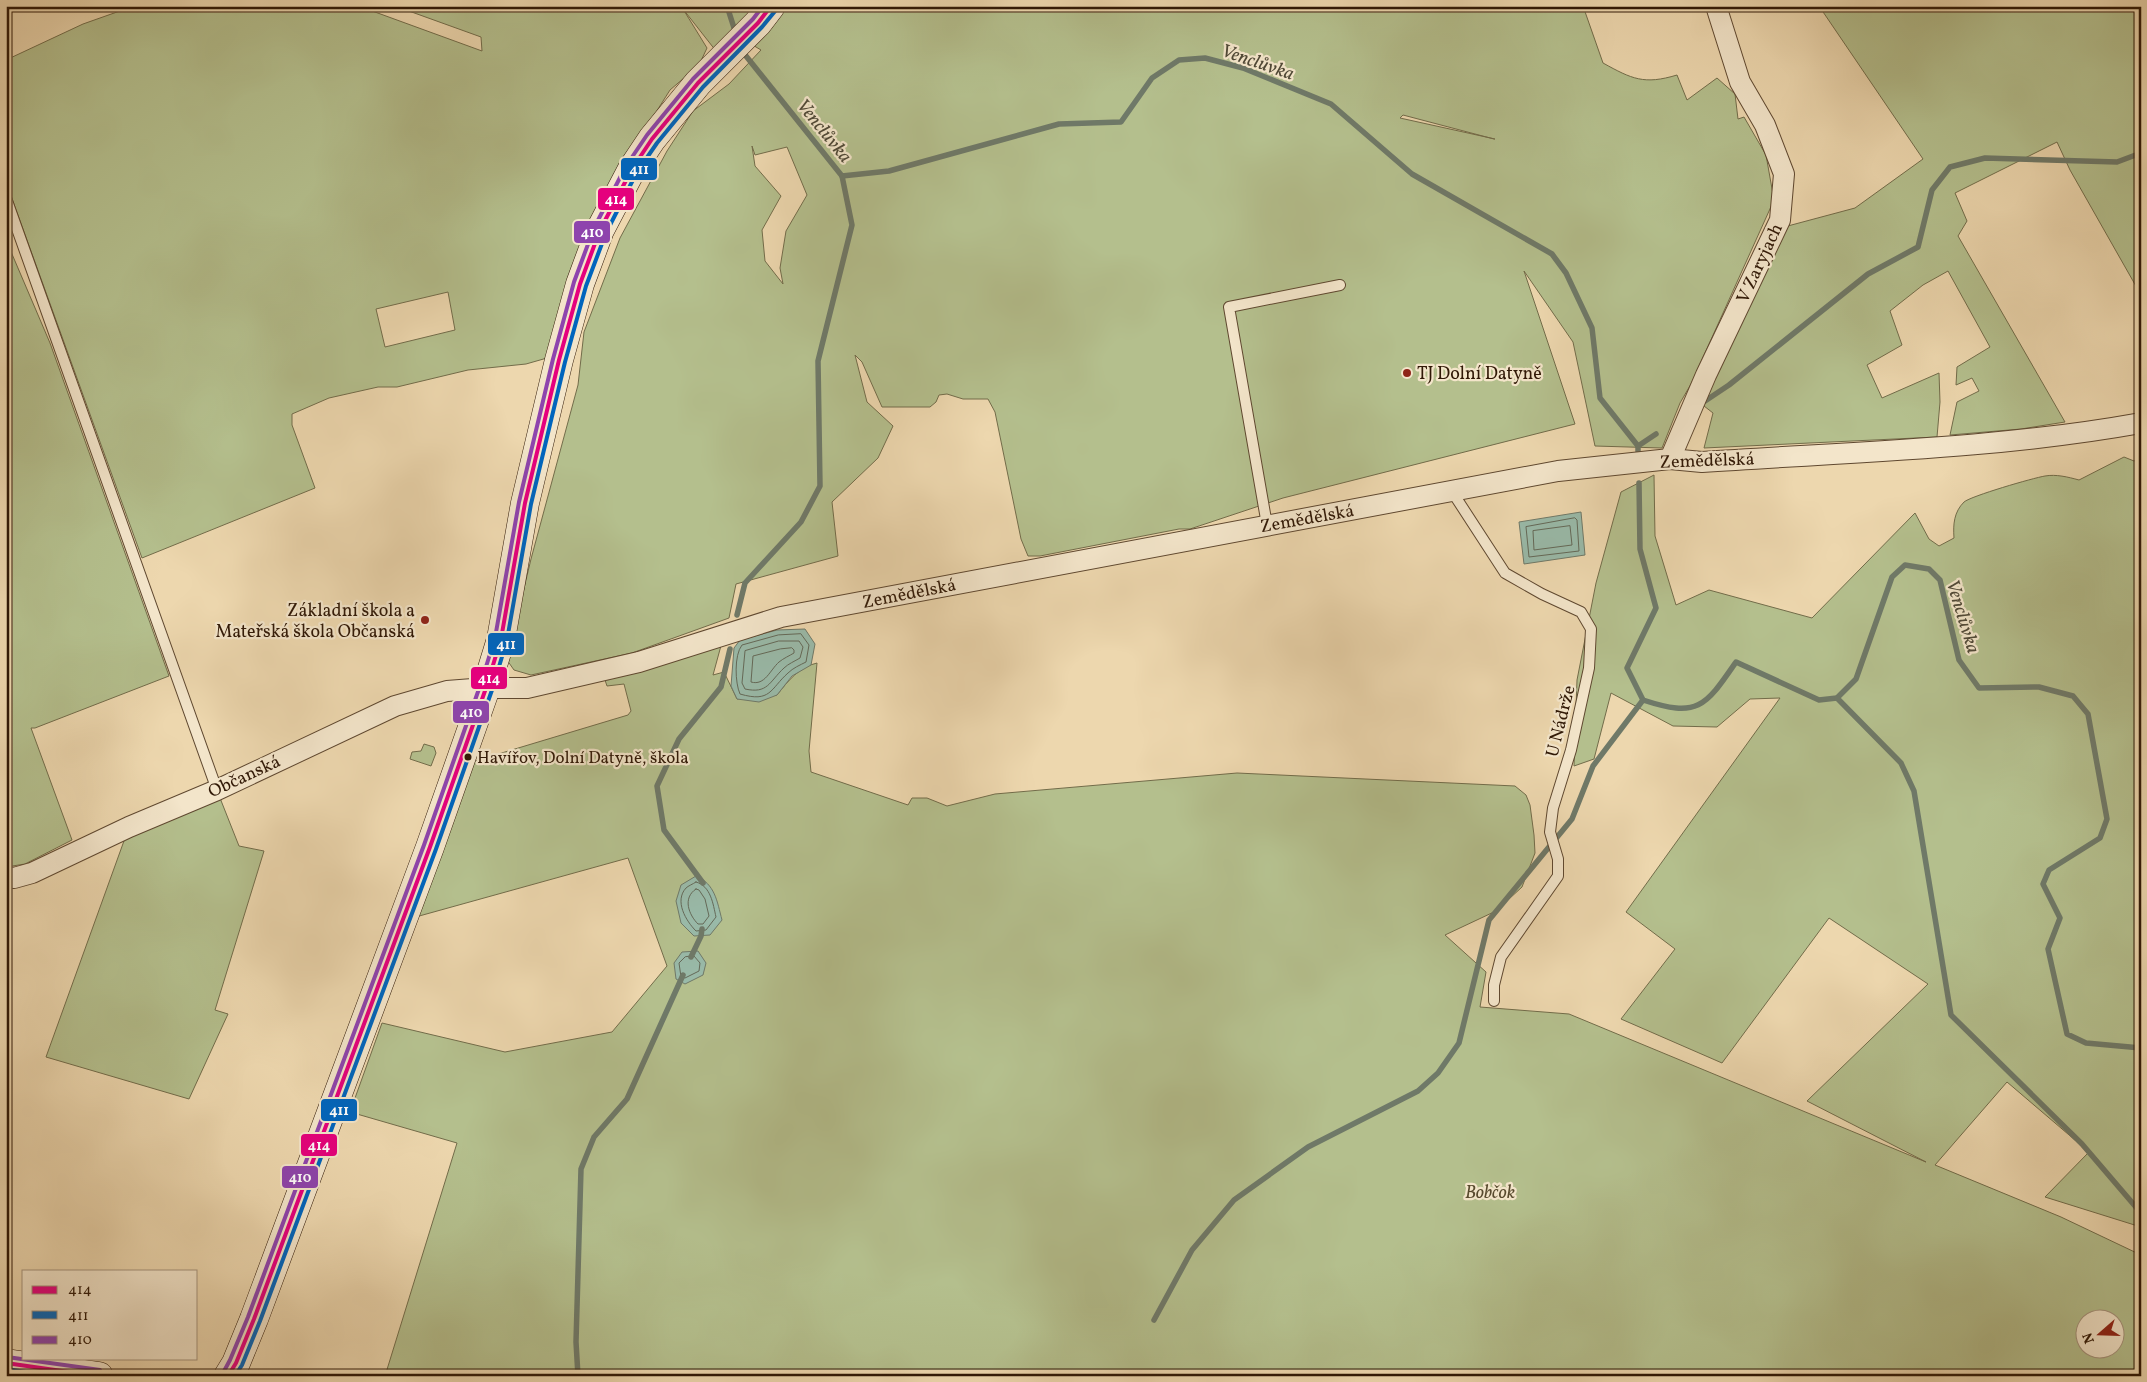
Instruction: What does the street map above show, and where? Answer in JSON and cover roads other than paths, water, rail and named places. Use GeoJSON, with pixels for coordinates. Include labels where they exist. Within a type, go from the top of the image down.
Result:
{"type":"FeatureCollection","features":[{"type":"Feature","properties":{"kind":"street"},"geometry":{"type":"LineString","coordinates":[[228,1376],[236,1363],[254,1319],[426,856],[486,688],[501,639],[525,503],[561,352],[580,284],[600,230],[632,169],[652,139],[698,83],[758,23],[771,6]]}},
{"type":"Feature","properties":{"kind":"street","name":"V Zaryjach"},"geometry":{"type":"LineString","coordinates":[[1670,459],[1706,376],[1780,220],[1784,174],[1765,126],[1740,82],[1716,6]]}},
{"type":"Feature","properties":{"kind":"street","name":"Zemědělská"},"geometry":{"type":"LineString","coordinates":[[486,688],[527,688],[626,666],[782,617],[1558,472],[1670,459],[1702,462],[1933,446],[2086,433],[2141,423]]}},
{"type":"Feature","properties":{"kind":"street","name":"Občanská"},"geometry":{"type":"LineString","coordinates":[[6,877],[14,878],[32,873],[395,706],[447,691],[486,688]]}},
{"type":"Feature","properties":{"kind":"street"},"geometry":{"type":"LineString","coordinates":[[6,1363],[99,1376]]}},
{"type":"Feature","properties":{"kind":"lane"},"geometry":{"type":"LineString","coordinates":[[6,198],[216,790]]}},
{"type":"Feature","properties":{"kind":"lane"},"geometry":{"type":"LineString","coordinates":[[1268,525],[1229,307],[1340,285]]}},
{"type":"Feature","properties":{"kind":"lane","name":"U Nádrže"},"geometry":{"type":"LineString","coordinates":[[1452,493],[1505,573],[1542,594],[1581,612],[1591,629],[1589,668],[1571,750],[1553,808],[1550,832],[1558,859],[1558,876],[1501,957],[1494,985],[1494,1001]]}},
{"type":"Feature","properties":{"kind":"water"},"geometry":{"type":"Polygon","coordinates":[[[1581,512],[1585,555],[1524,564],[1519,522],[1581,512]]]}},
{"type":"Feature","properties":{"kind":"water"},"geometry":{"type":"Polygon","coordinates":[[[805,629],[815,644],[811,665],[792,676],[777,695],[759,702],[737,699],[731,686],[734,648],[740,640],[777,630],[805,629]]]}},
{"type":"Feature","properties":{"kind":"water"},"geometry":{"type":"Polygon","coordinates":[[[696,876],[711,888],[717,900],[722,920],[710,935],[694,936],[681,923],[676,901],[681,885],[696,876]]]}},
{"type":"Feature","properties":{"kind":"water"},"geometry":{"type":"Polygon","coordinates":[[[698,951],[706,963],[703,975],[685,984],[676,979],[674,963],[682,952],[698,951]]]}},
{"type":"Feature","properties":{"kind":"waterway","name":"Venclůvka"},"geometry":{"type":"LineString","coordinates":[[727,6],[735,31]]}},
{"type":"Feature","properties":{"kind":"waterway","name":"Venclůvka"},"geometry":{"type":"LineString","coordinates":[[746,56],[842,176],[889,171],[1059,124],[1121,122],[1152,78],[1179,60],[1205,58],[1243,68],[1331,104],[1412,174],[1552,254],[1566,273],[1592,328],[1600,398],[1638,446],[1638,451]]}},
{"type":"Feature","properties":{"kind":"waterway"},"geometry":{"type":"LineString","coordinates":[[1705,401],[1729,385],[1868,274],[1918,247],[1932,190],[1950,167],[1985,158],[2117,162],[2141,153]]}},
{"type":"Feature","properties":{"kind":"waterway"},"geometry":{"type":"LineString","coordinates":[[737,615],[745,583],[801,522],[820,486],[818,361],[852,225],[842,176]]}},
{"type":"Feature","properties":{"kind":"waterway"},"geometry":{"type":"LineString","coordinates":[[1638,446],[1656,434]]}},
{"type":"Feature","properties":{"kind":"waterway","name":"Venclůvka"},"geometry":{"type":"LineString","coordinates":[[1639,483],[1640,549],[1656,608],[1627,668],[1643,700],[1676,708],[1688,708],[1698,705],[1716,689],[1736,662],[1819,700],[1837,698],[1856,679],[1892,577],[1905,565],[1929,569],[1940,580],[1959,660],[1979,688],[2039,687],[2073,696],[2088,714],[2107,819],[2100,838],[2049,870],[2043,884],[2060,918],[2048,949],[2067,1034],[2086,1043],[2141,1048]]}},
{"type":"Feature","properties":{"kind":"waterway"},"geometry":{"type":"LineString","coordinates":[[703,883],[664,830],[657,786],[679,739],[721,687],[730,649]]}},
{"type":"Feature","properties":{"kind":"waterway"},"geometry":{"type":"LineString","coordinates":[[1837,698],[1901,763],[1914,791],[1951,1015],[2082,1144],[2141,1213]]}},
{"type":"Feature","properties":{"kind":"waterway"},"geometry":{"type":"LineString","coordinates":[[1154,1320],[1192,1250],[1234,1200],[1308,1147],[1418,1091],[1438,1073],[1459,1043],[1489,920],[1572,819],[1593,766],[1643,700]]}},
{"type":"Feature","properties":{"kind":"waterway"},"geometry":{"type":"LineString","coordinates":[[691,957],[701,936],[702,929]]}},
{"type":"Feature","properties":{"kind":"waterway"},"geometry":{"type":"LineString","coordinates":[[578,1376],[576,1342],[581,1169],[594,1137],[627,1099],[683,975]]}},
{"type":"Feature","properties":{"kind":"place","name":"TJ Dolní Datyně"},"geometry":{"type":"Point","coordinates":[1407,373]}},
{"type":"Feature","properties":{"kind":"place","name":"Základní škola a Mateřská škola Občanská"},"geometry":{"type":"Point","coordinates":[425,620]}},
{"type":"Feature","properties":{"kind":"place","name":"Havířov, Dolní Datyně, škola"},"geometry":{"type":"Point","coordinates":[468,757]}},
{"type":"Feature","properties":{"kind":"park label","name":"Bobčok"},"geometry":{"type":"Point","coordinates":[1490,1192]}}]}
